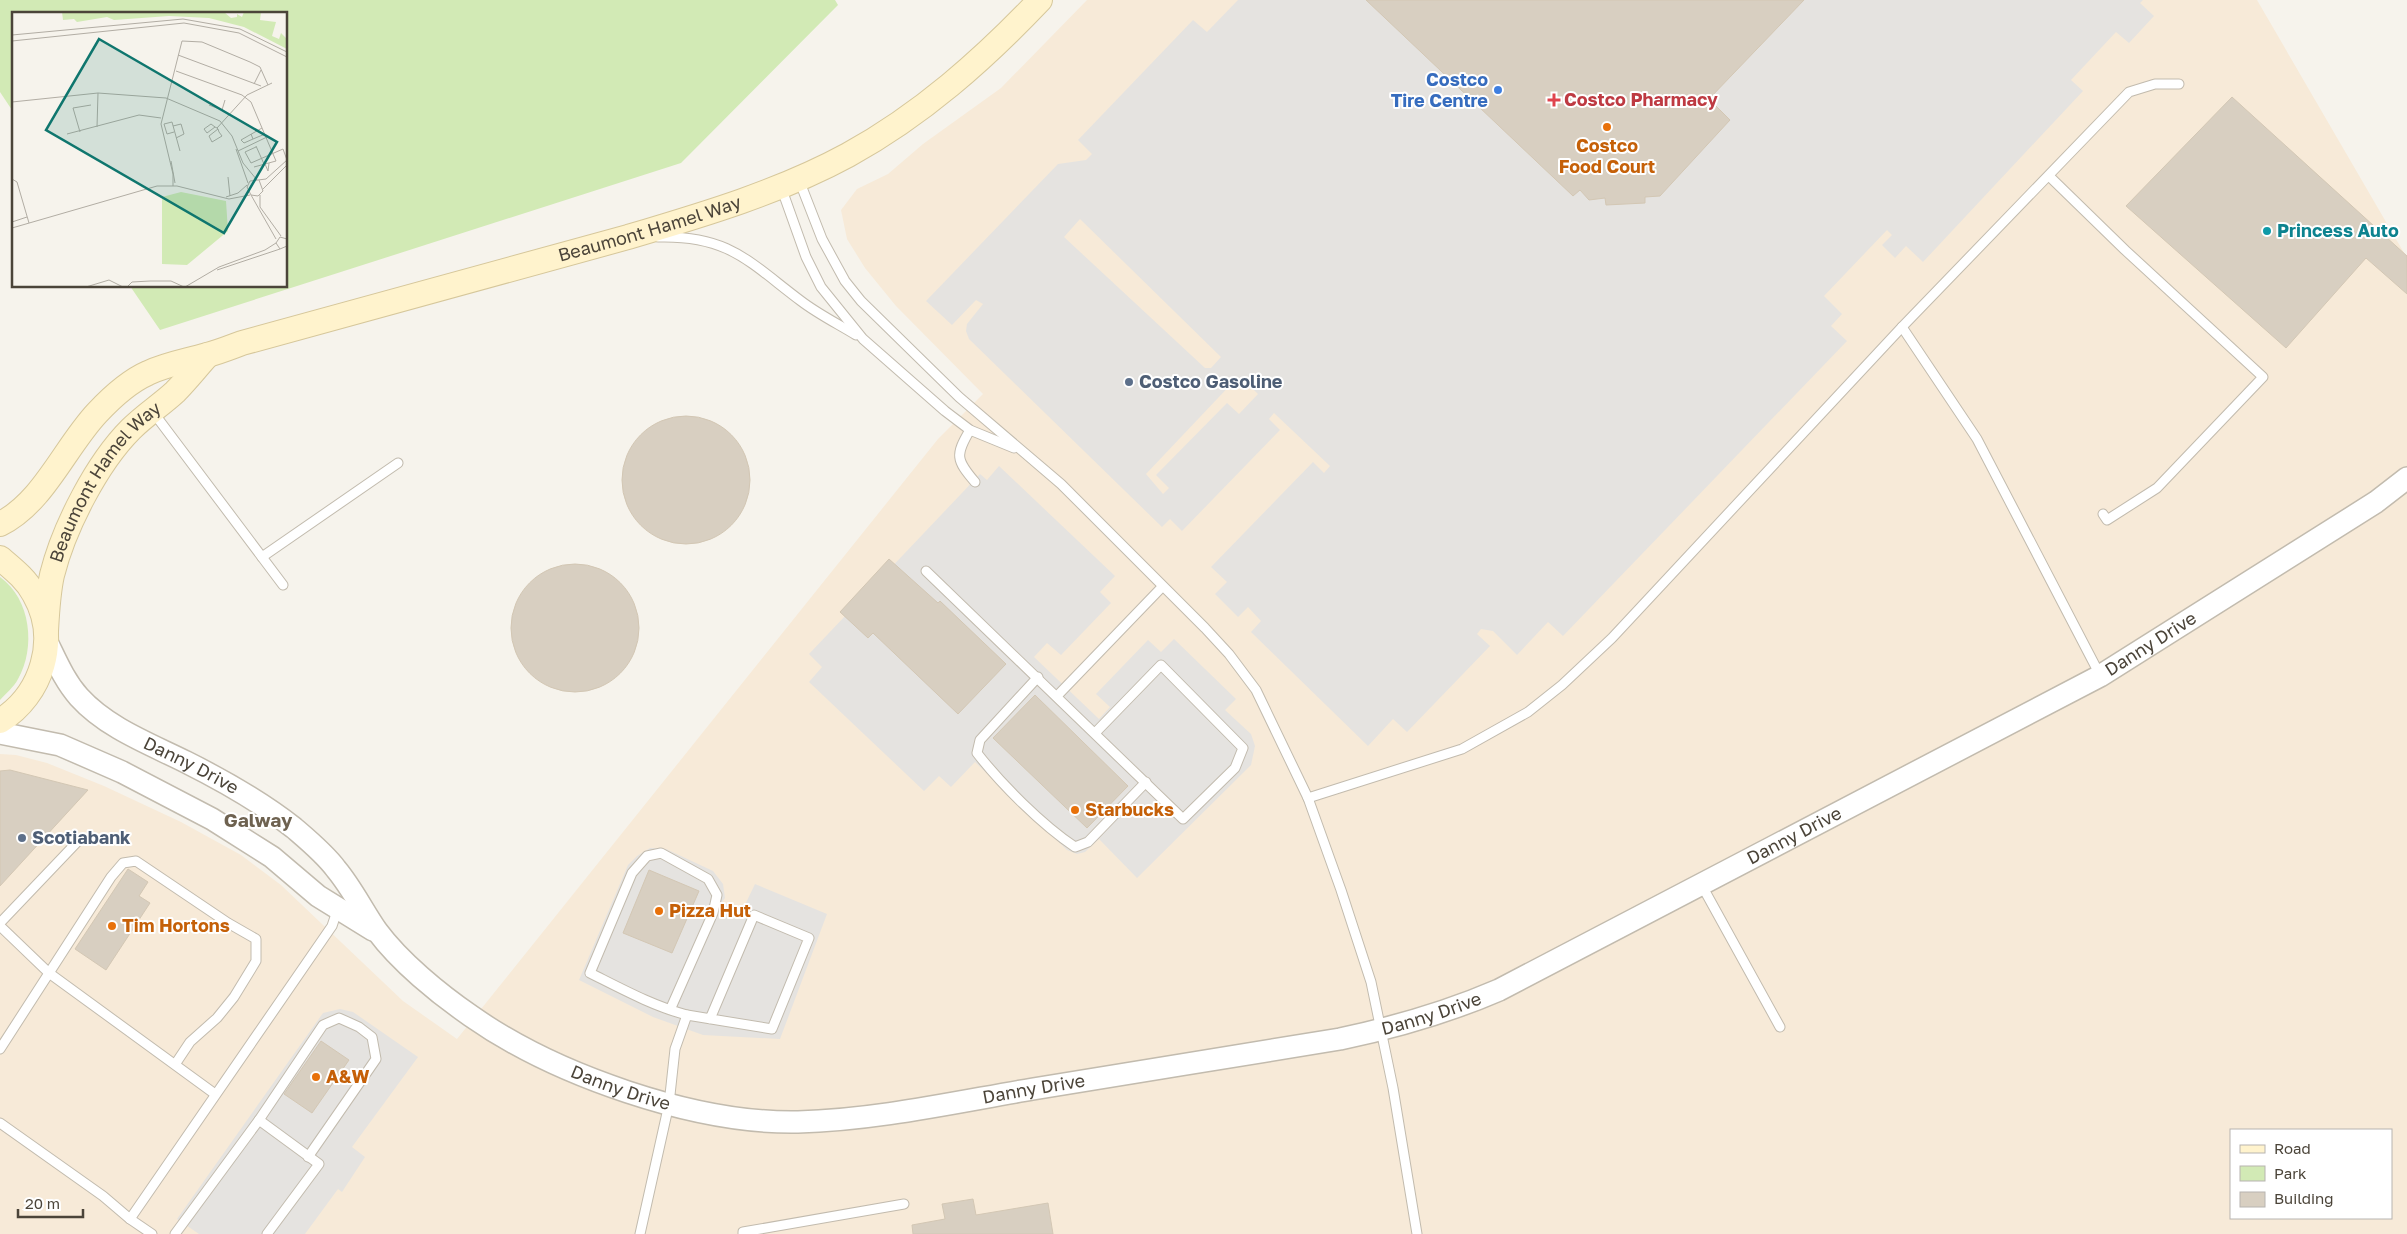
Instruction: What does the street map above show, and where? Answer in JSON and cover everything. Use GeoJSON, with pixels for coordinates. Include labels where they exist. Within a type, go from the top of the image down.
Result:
{"type":"FeatureCollection","features":[{"type":"Feature","properties":{"kind":"main road","name":"Beaumont Hamel Way"},"geometry":{"type":"LineString","coordinates":[[0,524],[18,512],[29,501],[98,412],[146,374],[171,364],[208,355],[242,343],[628,237],[688,219],[789,182],[847,155],[878,137],[959,79],[1005,37],[1040,0]]}},
{"type":"Feature","properties":{"kind":"main road","name":"Beaumont Hamel Way"},"geometry":{"type":"LineString","coordinates":[[0,722],[22,704],[34,688],[41,672],[48,599],[53,572],[72,520],[89,488],[116,446],[131,429],[153,412],[208,355]]}},
{"type":"Feature","properties":{"kind":"main road"},"geometry":{"type":"LineString","coordinates":[[0,558],[22,578],[34,594],[41,609],[46,635]]}},
{"type":"Feature","properties":{"kind":"street","name":"Danny Drive"},"geometry":{"type":"LineString","coordinates":[[46,635],[70,686],[92,709],[105,720],[234,788],[297,831],[336,868],[379,934],[419,974],[468,1014],[491,1029],[543,1058],[635,1094],[669,1104],[764,1121],[796,1122],[848,1118],[1340,1039],[1431,1017],[1499,990],[2100,676],[2376,502],[2407,478]]}},
{"type":"Feature","properties":{"kind":"street","name":"Danny Drive"},"geometry":{"type":"LineString","coordinates":[[0,733],[60,745],[122,772],[231,830],[272,857],[318,896],[379,934]]}},
{"type":"Feature","properties":{"kind":"lane"},"geometry":{"type":"LineString","coordinates":[[1308,798],[1462,749],[1500,730],[1553,693],[1612,638],[1902,327],[2129,92],[2155,84],[2178,84]]}},
{"type":"Feature","properties":{"kind":"lane"},"geometry":{"type":"LineString","coordinates":[[2049,176],[2125,250],[2263,377],[2157,488],[2107,520],[2103,514]]}},
{"type":"Feature","properties":{"kind":"lane"},"geometry":{"type":"LineString","coordinates":[[789,182],[806,257],[821,287],[863,339],[945,411],[970,430],[1021,451]]}},
{"type":"Feature","properties":{"kind":"lane"},"geometry":{"type":"LineString","coordinates":[[789,182],[845,281],[862,301],[958,397],[1061,484],[1229,654],[1256,690],[1308,798],[1371,982],[1417,1234]]}},
{"type":"Feature","properties":{"kind":"lane"},"geometry":{"type":"LineString","coordinates":[[628,237],[691,239],[725,247],[753,262],[802,302],[863,339]]}},
{"type":"Feature","properties":{"kind":"lane"},"geometry":{"type":"LineString","coordinates":[[1902,327],[1977,439],[2100,676]]}},
{"type":"Feature","properties":{"kind":"lane"},"geometry":{"type":"LineString","coordinates":[[153,412],[283,585]]}},
{"type":"Feature","properties":{"kind":"lane"},"geometry":{"type":"LineString","coordinates":[[970,430],[959,450],[959,458],[975,482]]}},
{"type":"Feature","properties":{"kind":"lane"},"geometry":{"type":"LineString","coordinates":[[262,557],[398,463]]}},
{"type":"Feature","properties":{"kind":"lane"},"geometry":{"type":"LineString","coordinates":[[926,571],[1058,696],[1095,733],[1183,819],[1235,768],[1243,748],[1161,665],[1095,733]]}},
{"type":"Feature","properties":{"kind":"lane"},"geometry":{"type":"LineString","coordinates":[[1058,696],[1162,587]]}},
{"type":"Feature","properties":{"kind":"lane"},"geometry":{"type":"LineString","coordinates":[[1038,677],[980,740],[977,753],[990,770],[1060,837],[1075,847],[1088,842],[1146,782]]}},
{"type":"Feature","properties":{"kind":"lane"},"geometry":{"type":"LineString","coordinates":[[81,838],[0,925],[49,974],[113,1021],[176,1063],[215,1094]]}},
{"type":"Feature","properties":{"kind":"lane"},"geometry":{"type":"LineString","coordinates":[[670,1010],[713,913],[716,895],[708,879],[661,853],[647,856],[632,873],[590,973],[670,1010],[686,1015],[710,1020],[772,1029],[809,938],[754,915],[710,1020]]}},
{"type":"Feature","properties":{"kind":"lane"},"geometry":{"type":"LineString","coordinates":[[0,1049],[110,877],[123,863],[136,861],[228,923],[256,939],[256,961],[234,997],[217,1018],[190,1042],[176,1063]]}},
{"type":"Feature","properties":{"kind":"lane"},"geometry":{"type":"LineString","coordinates":[[1701,884],[1780,1027]]}},
{"type":"Feature","properties":{"kind":"lane"},"geometry":{"type":"LineString","coordinates":[[130,1219],[332,926],[338,908]]}},
{"type":"Feature","properties":{"kind":"lane"},"geometry":{"type":"LineString","coordinates":[[640,1234],[669,1104],[675,1049],[686,1015]]}},
{"type":"Feature","properties":{"kind":"lane"},"geometry":{"type":"LineString","coordinates":[[175,1234],[259,1120],[323,1025],[339,1018],[360,1027],[372,1037],[376,1059],[308,1156]]}},
{"type":"Feature","properties":{"kind":"lane"},"geometry":{"type":"LineString","coordinates":[[259,1120],[319,1164],[267,1234]]}},
{"type":"Feature","properties":{"kind":"lane"},"geometry":{"type":"LineString","coordinates":[[0,1123],[103,1196],[130,1219],[152,1234]]}},
{"type":"Feature","properties":{"kind":"lane"},"geometry":{"type":"LineString","coordinates":[[743,1234],[743,1232],[904,1204]]}},
{"type":"Feature","properties":{"kind":"shaded area"},"geometry":{"type":"Polygon","coordinates":[[[1087,0],[2257,0],[2407,258],[2407,1234],[0,1234],[0,754],[16,755],[47,763],[104,786],[181,822],[241,855],[281,885],[403,1001],[457,1039],[938,439],[983,394],[896,306],[865,268],[847,239],[841,210],[857,189],[888,174],[923,144],[1001,88],[1087,0]]]}},
{"type":"Feature","properties":{"kind":"shaded area"},"geometry":{"type":"Polygon","coordinates":[[[1238,0],[2143,0],[2140,3],[2154,16],[2129,43],[2116,32],[2071,80],[2083,91],[1923,262],[1906,246],[1895,258],[1882,245],[1892,235],[1887,230],[1824,296],[1842,314],[1831,326],[1847,341],[1563,636],[1548,622],[1517,655],[1493,631],[1481,629],[1477,634],[1490,646],[1407,732],[1393,719],[1368,746],[1251,632],[1261,621],[1248,607],[1238,617],[1215,594],[1227,582],[1211,567],[1313,462],[1324,473],[1330,466],[1274,413],[1269,419],[1280,430],[1182,531],[1170,519],[1162,527],[969,339],[966,331],[967,324],[983,304],[976,300],[952,325],[926,301],[1058,164],[1086,160],[1092,154],[1078,140],[1193,20],[1207,32],[1238,0]],[[1080,219],[1064,237],[1205,368],[1211,368],[1221,357],[1080,219]],[[1236,379],[1146,474],[1163,494],[1169,488],[1156,475],[1227,403],[1239,414],[1258,394],[1243,379],[1236,379]]]}},
{"type":"Feature","properties":{"kind":"shaded area"},"geometry":{"type":"Polygon","coordinates":[[[999,466],[1115,576],[1100,592],[1111,603],[1061,655],[1047,643],[1034,657],[1099,719],[1110,707],[1096,694],[1148,640],[1161,652],[1174,639],[1236,699],[1225,710],[1251,734],[1255,746],[1251,765],[1137,878],[1099,839],[1085,852],[1077,854],[1067,850],[975,762],[951,787],[939,776],[924,791],[809,682],[822,667],[809,654],[980,474],[987,480],[999,466]]]}},
{"type":"Feature","properties":{"kind":"shaded area"},"geometry":{"type":"Polygon","coordinates":[[[650,848],[666,849],[713,871],[723,884],[725,898],[722,902],[742,911],[755,884],[827,914],[780,1039],[703,1035],[653,1017],[579,980],[628,865],[637,856],[650,848]]]}},
{"type":"Feature","properties":{"kind":"shaded area"},"geometry":{"type":"Polygon","coordinates":[[[340,1009],[353,1012],[418,1057],[352,1147],[365,1157],[342,1192],[338,1189],[305,1234],[199,1234],[177,1219],[323,1013],[340,1009]]]}},
{"type":"Feature","properties":{"kind":"green space"},"geometry":{"type":"Polygon","coordinates":[[[0,0],[835,0],[838,5],[681,163],[160,330],[131,288],[288,288],[288,12],[12,12],[12,110],[0,92],[0,0]]]}},
{"type":"Feature","properties":{"kind":"green space"},"geometry":{"type":"Polygon","coordinates":[[[0,577],[10,586],[24,611],[28,639],[24,667],[18,679],[0,700],[0,577]]]}},
{"type":"Feature","properties":{"kind":"building"},"geometry":{"type":"Polygon","coordinates":[[[1366,0],[1804,0],[1709,99],[1730,120],[1660,196],[1645,197],[1645,203],[1606,205],[1605,198],[1589,200],[1580,190],[1573,196],[1366,0]]]}},
{"type":"Feature","properties":{"kind":"building","name":"Princess Auto"},"geometry":{"type":"Polygon","coordinates":[[[2232,97],[2407,256],[2407,294],[2366,258],[2286,348],[2126,206],[2232,97]]]}},
{"type":"Feature","properties":{"kind":"building"},"geometry":{"type":"Polygon","coordinates":[[[686,416],[711,421],[731,435],[745,455],[750,480],[745,505],[731,525],[711,539],[686,544],[661,539],[641,525],[627,505],[622,480],[627,455],[641,435],[661,421],[686,416]]]}},
{"type":"Feature","properties":{"kind":"building"},"geometry":{"type":"Polygon","coordinates":[[[889,559],[938,603],[940,601],[1006,664],[958,714],[873,633],[868,638],[840,612],[889,559]]]}},
{"type":"Feature","properties":{"kind":"building"},"geometry":{"type":"Polygon","coordinates":[[[575,564],[599,569],[611,575],[620,583],[628,592],[634,604],[639,628],[634,652],[628,664],[620,673],[611,681],[599,687],[575,692],[551,687],[539,681],[530,673],[522,664],[516,652],[511,628],[516,604],[522,592],[530,583],[539,575],[551,569],[575,564]]]}},
{"type":"Feature","properties":{"kind":"building"},"geometry":{"type":"Polygon","coordinates":[[[1035,695],[1128,786],[1087,828],[993,738],[1035,695]]]}},
{"type":"Feature","properties":{"kind":"building","name":"Scotiabank"},"geometry":{"type":"Polygon","coordinates":[[[10,770],[88,790],[0,886],[0,771],[10,770]]]}},
{"type":"Feature","properties":{"kind":"building","name":"Tim Hortons"},"geometry":{"type":"Polygon","coordinates":[[[128,869],[148,882],[139,896],[150,903],[106,970],[75,949],[128,869]]]}},
{"type":"Feature","properties":{"kind":"building"},"geometry":{"type":"Polygon","coordinates":[[[649,870],[699,891],[672,953],[623,933],[649,870]]]}},
{"type":"Feature","properties":{"kind":"building","name":"A&W"},"geometry":{"type":"Polygon","coordinates":[[[321,1041],[349,1060],[312,1113],[284,1094],[321,1041]]]}},
{"type":"Feature","properties":{"kind":"building"},"geometry":{"type":"Polygon","coordinates":[[[973,1199],[976,1215],[1048,1203],[1053,1234],[913,1234],[912,1225],[945,1219],[942,1204],[973,1199]]]}},
{"type":"Feature","properties":{"kind":"place","name":"Costco Tire Centre"},"geometry":{"type":"Point","coordinates":[1498,90]}},
{"type":"Feature","properties":{"kind":"place","name":"Costco Pharmacy"},"geometry":{"type":"Point","coordinates":[1554,100]}},
{"type":"Feature","properties":{"kind":"place","name":"Costco Food Court"},"geometry":{"type":"Point","coordinates":[1607,127]}},
{"type":"Feature","properties":{"kind":"place","name":"Princess Auto"},"geometry":{"type":"Point","coordinates":[2267,231]}},
{"type":"Feature","properties":{"kind":"place","name":"Costco Gasoline"},"geometry":{"type":"Point","coordinates":[1129,382]}},
{"type":"Feature","properties":{"kind":"place","name":"Starbucks"},"geometry":{"type":"Point","coordinates":[1075,810]}},
{"type":"Feature","properties":{"kind":"place","name":"Scotiabank"},"geometry":{"type":"Point","coordinates":[22,838]}},
{"type":"Feature","properties":{"kind":"place","name":"Pizza Hut"},"geometry":{"type":"Point","coordinates":[659,911]}},
{"type":"Feature","properties":{"kind":"place","name":"Tim Hortons"},"geometry":{"type":"Point","coordinates":[112,926]}},
{"type":"Feature","properties":{"kind":"place","name":"A&W"},"geometry":{"type":"Point","coordinates":[316,1077]}},
{"type":"Feature","properties":{"kind":"district","name":"Galway"},"geometry":{"type":"Point","coordinates":[258,820]}}]}
